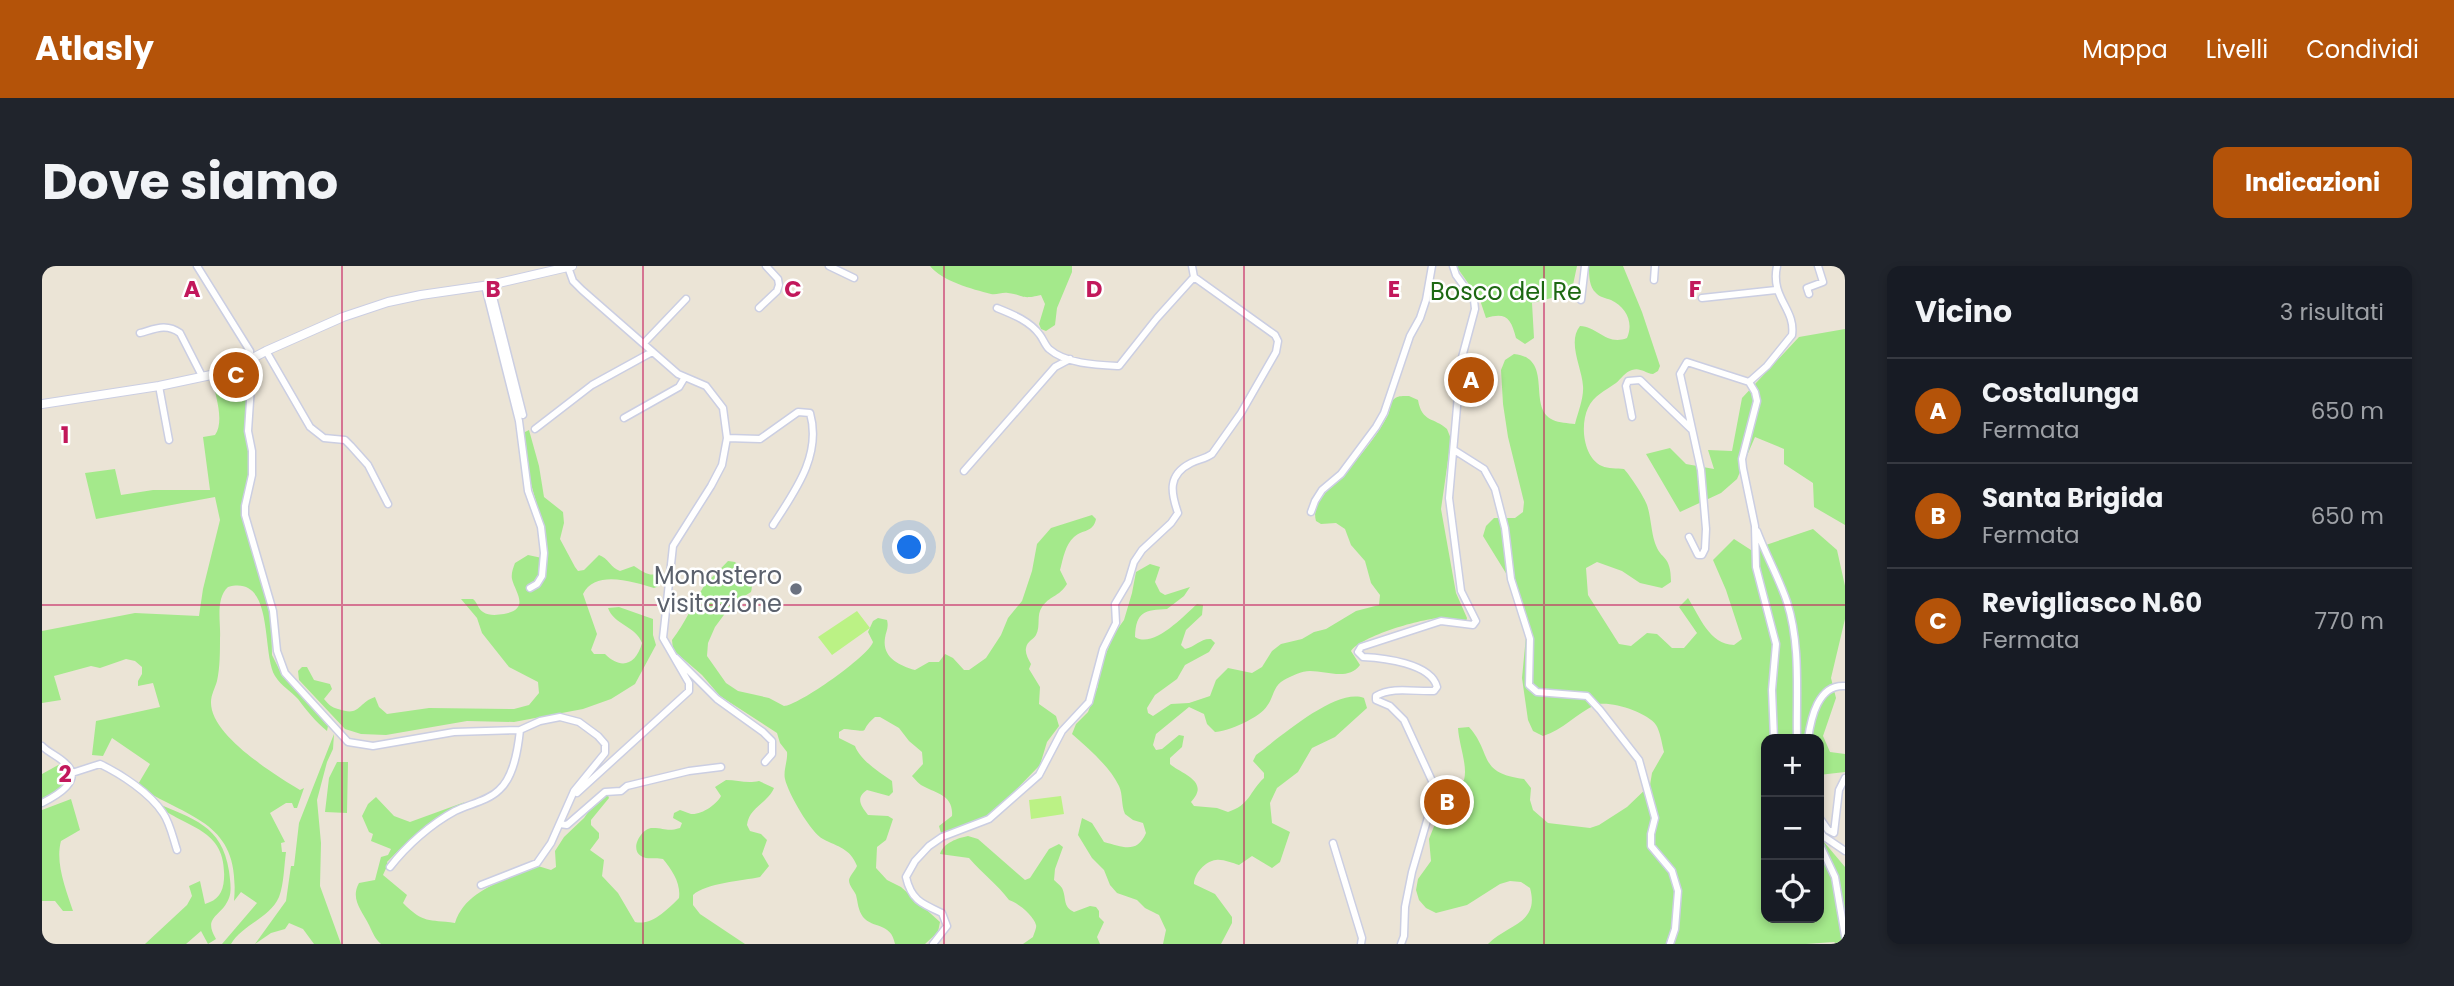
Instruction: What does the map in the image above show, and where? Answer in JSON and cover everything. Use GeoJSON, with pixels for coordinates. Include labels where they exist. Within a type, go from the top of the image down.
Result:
{"type":"FeatureCollection","features":[{"type":"Feature","properties":{"kind":"street"},"geometry":{"type":"LineString","coordinates":[[197,266],[250,351],[248,431],[252,451],[252,475],[245,514],[273,611],[277,651],[285,673],[348,742],[373,746],[454,732],[520,730],[540,721],[560,717],[579,722],[605,744],[605,753],[574,791],[551,843],[537,863],[481,885]]}},
{"type":"Feature","properties":{"kind":"street"},"geometry":{"type":"LineString","coordinates":[[759,309],[777,291],[779,285],[778,279],[766,266]]}},
{"type":"Feature","properties":{"kind":"street"},"geometry":{"type":"LineString","coordinates":[[829,266],[853,278]]}},
{"type":"Feature","properties":{"kind":"street"},"geometry":{"type":"LineString","coordinates":[[933,944],[947,926],[942,913],[924,905],[909,892],[906,877],[915,861],[942,837],[989,818],[1039,775],[1062,730],[1089,702],[1103,649],[1116,623],[1115,604],[1128,582],[1134,562],[1178,513],[1171,494],[1174,480],[1184,467],[1212,454],[1241,413],[1276,352],[1278,341],[1275,335],[1194,277],[1192,266]]}},
{"type":"Feature","properties":{"kind":"street"},"geometry":{"type":"LineString","coordinates":[[1311,512],[1322,489],[1340,474],[1384,413],[1409,336],[1420,318],[1426,300],[1432,266]]}},
{"type":"Feature","properties":{"kind":"street"},"geometry":{"type":"LineString","coordinates":[[1401,944],[1412,872],[1433,800],[1433,783],[1405,720],[1390,706],[1376,700],[1376,696],[1380,693],[1434,691],[1437,687],[1431,676],[1420,669],[1385,658],[1363,657],[1358,652],[1361,647],[1441,621],[1473,625],[1476,621],[1461,591],[1449,498],[1461,361],[1475,309],[1474,300],[1456,275],[1453,266]]}},
{"type":"Feature","properties":{"kind":"street"},"geometry":{"type":"LineString","coordinates":[[1581,300],[1585,266]]}},
{"type":"Feature","properties":{"kind":"street"},"geometry":{"type":"LineString","coordinates":[[1654,280],[1655,266]]}},
{"type":"Feature","properties":{"kind":"street"},"geometry":{"type":"LineString","coordinates":[[1749,382],[1767,366],[1792,335],[1789,316],[1776,290],[1774,278],[1777,266]]}},
{"type":"Feature","properties":{"kind":"street"},"geometry":{"type":"LineString","coordinates":[[1809,294],[1807,288],[1823,282],[1818,266]]}},
{"type":"Feature","properties":{"kind":"street"},"geometry":{"type":"LineString","coordinates":[[42,404],[159,386],[234,368],[343,317],[388,302],[570,267],[573,281],[652,352],[678,374],[706,386],[719,401],[725,417],[727,438],[722,465],[673,546],[663,638],[689,683],[689,691],[571,799]]}},
{"type":"Feature","properties":{"kind":"street"},"geometry":{"type":"LineString","coordinates":[[997,308],[1013,314],[1031,326],[1049,349],[1070,359],[1119,366],[1194,277]]}},
{"type":"Feature","properties":{"kind":"street"},"geometry":{"type":"LineString","coordinates":[[487,285],[523,415]]}},
{"type":"Feature","properties":{"kind":"street"},"geometry":{"type":"LineString","coordinates":[[487,285],[519,421],[528,491],[541,527],[544,553],[542,576],[537,584],[530,588]]}},
{"type":"Feature","properties":{"kind":"street"},"geometry":{"type":"LineString","coordinates":[[1702,298],[1776,290]]}},
{"type":"Feature","properties":{"kind":"street"},"geometry":{"type":"LineString","coordinates":[[644,343],[686,299]]}},
{"type":"Feature","properties":{"kind":"street"},"geometry":{"type":"LineString","coordinates":[[139,333],[166,326],[180,333],[202,376]]}},
{"type":"Feature","properties":{"kind":"street"},"geometry":{"type":"LineString","coordinates":[[266,351],[310,427],[324,438],[345,440],[368,465],[388,504]]}},
{"type":"Feature","properties":{"kind":"street"},"geometry":{"type":"LineString","coordinates":[[535,429],[592,385],[652,352]]}},
{"type":"Feature","properties":{"kind":"street"},"geometry":{"type":"LineString","coordinates":[[964,471],[1055,367],[1070,359]]}},
{"type":"Feature","properties":{"kind":"street"},"geometry":{"type":"LineString","coordinates":[[1689,537],[1698,555],[1702,555],[1706,529],[1701,470],[1680,374],[1688,362],[1749,382],[1755,392],[1756,401],[1742,468],[1755,526],[1787,602],[1791,618],[1797,734]]}},
{"type":"Feature","properties":{"kind":"street"},"geometry":{"type":"LineString","coordinates":[[624,418],[679,387],[685,377]]}},
{"type":"Feature","properties":{"kind":"street"},"geometry":{"type":"LineString","coordinates":[[1632,417],[1626,386],[1628,381],[1634,379],[1640,380],[1692,431]]}},
{"type":"Feature","properties":{"kind":"street"},"geometry":{"type":"LineString","coordinates":[[159,386],[169,440]]}},
{"type":"Feature","properties":{"kind":"street"},"geometry":{"type":"LineString","coordinates":[[727,438],[761,439],[798,412],[810,413],[815,429],[811,458],[794,493],[773,525]]}},
{"type":"Feature","properties":{"kind":"street"},"geometry":{"type":"LineString","coordinates":[[1454,450],[1484,469],[1495,489],[1505,528],[1511,579],[1530,639],[1529,685],[1537,692],[1587,696],[1639,760],[1654,818],[1651,846],[1672,872],[1678,891],[1675,929],[1670,944]]}},
{"type":"Feature","properties":{"kind":"street"},"geometry":{"type":"LineString","coordinates":[[1755,526],[1756,567],[1776,644],[1772,690],[1774,734]]}},
{"type":"Feature","properties":{"kind":"street"},"geometry":{"type":"LineString","coordinates":[[670,652],[717,699],[772,741],[772,754],[765,762]]}},
{"type":"Feature","properties":{"kind":"street"},"geometry":{"type":"LineString","coordinates":[[1809,734],[1816,709],[1824,694],[1836,686],[1845,687]]}},
{"type":"Feature","properties":{"kind":"street"},"geometry":{"type":"LineString","coordinates":[[390,867],[401,853],[453,812],[499,791],[512,767],[519,746],[520,730]]}},
{"type":"Feature","properties":{"kind":"street"},"geometry":{"type":"LineString","coordinates":[[42,746],[69,766],[72,772],[70,782],[62,792],[42,803]]}},
{"type":"Feature","properties":{"kind":"street"},"geometry":{"type":"LineString","coordinates":[[72,772],[100,764],[117,773],[164,814],[177,850]]}},
{"type":"Feature","properties":{"kind":"street"},"geometry":{"type":"LineString","coordinates":[[560,824],[567,825],[605,792],[621,791],[627,786],[689,771],[721,767]]}},
{"type":"Feature","properties":{"kind":"street"},"geometry":{"type":"LineString","coordinates":[[1824,824],[1834,833],[1839,790],[1845,778]]}},
{"type":"Feature","properties":{"kind":"street"},"geometry":{"type":"LineString","coordinates":[[1824,837],[1845,850]]}},
{"type":"Feature","properties":{"kind":"street"},"geometry":{"type":"LineString","coordinates":[[1333,842],[1362,938],[1361,944]]}},
{"type":"Feature","properties":{"kind":"street"},"geometry":{"type":"LineString","coordinates":[[1824,854],[1835,877],[1845,936]]}},
{"type":"Feature","properties":{"kind":"green space"},"geometry":{"type":"Polygon","coordinates":[[[930,266],[1072,266],[1072,272],[1057,308],[1055,325],[1046,331],[1041,329],[1039,324],[1045,304],[1041,295],[1026,297],[1006,293],[991,294],[950,280],[930,266]]]}},
{"type":"Feature","properties":{"kind":"green space","name":"Bosco del Re"},"geometry":{"type":"Polygon","coordinates":[[[1456,266],[1577,266],[1573,285],[1567,294],[1532,303],[1534,338],[1525,344],[1516,338],[1507,318],[1486,318],[1480,300],[1456,266]]]}},
{"type":"Feature","properties":{"kind":"green space"},"geometry":{"type":"Polygon","coordinates":[[[1589,266],[1623,266],[1660,366],[1653,374],[1638,369],[1627,372],[1593,400],[1584,423],[1585,440],[1591,456],[1602,466],[1624,469],[1643,497],[1655,543],[1668,562],[1671,573],[1671,582],[1662,588],[1640,583],[1622,571],[1597,562],[1586,568],[1588,595],[1619,644],[1631,646],[1647,633],[1657,634],[1672,648],[1684,648],[1697,633],[1679,607],[1688,598],[1706,628],[1718,640],[1734,645],[1742,639],[1713,560],[1734,539],[1751,550],[1813,529],[1837,550],[1845,586],[1845,619],[1831,678],[1836,698],[1824,734],[1761,734],[1761,923],[1824,923],[1824,842],[1845,867],[1845,944],[1488,944],[1520,922],[1530,909],[1530,888],[1521,882],[1500,884],[1467,905],[1436,913],[1426,908],[1419,900],[1416,890],[1418,879],[1431,861],[1429,839],[1437,819],[1439,797],[1464,780],[1465,768],[1458,728],[1469,727],[1492,767],[1509,776],[1524,779],[1531,788],[1533,810],[1548,823],[1590,828],[1627,807],[1650,785],[1652,773],[1664,752],[1659,731],[1651,720],[1636,712],[1609,704],[1595,705],[1543,736],[1533,731],[1528,720],[1522,678],[1526,636],[1512,583],[1483,536],[1486,526],[1494,518],[1515,518],[1523,512],[1524,502],[1503,404],[1501,370],[1505,360],[1514,354],[1526,357],[1534,364],[1545,414],[1555,421],[1575,424],[1583,391],[1575,347],[1576,332],[1580,326],[1614,340],[1627,338],[1630,326],[1624,311],[1611,300],[1599,296],[1590,281],[1589,266]]]}},
{"type":"Feature","properties":{"kind":"green space"},"geometry":{"type":"Polygon","coordinates":[[[1845,329],[1845,525],[1814,507],[1813,483],[1784,464],[1784,449],[1755,437],[1737,479],[1721,493],[1680,512],[1646,454],[1670,448],[1686,464],[1714,469],[1708,450],[1732,451],[1742,398],[1799,337],[1845,329]]]}},
{"type":"Feature","properties":{"kind":"green space"},"geometry":{"type":"Polygon","coordinates":[[[246,368],[250,474],[242,506],[271,613],[272,655],[281,673],[328,726],[327,731],[275,676],[264,618],[260,603],[253,592],[243,586],[228,587],[220,604],[219,665],[211,702],[214,715],[221,728],[246,753],[275,775],[300,790],[304,788],[297,808],[294,808],[292,803],[286,803],[270,813],[285,842],[281,843],[282,852],[286,852],[279,897],[269,911],[231,944],[222,944],[257,903],[241,892],[234,901],[234,875],[230,854],[221,839],[194,816],[137,786],[150,764],[112,738],[103,756],[92,755],[96,721],[160,707],[153,683],[138,686],[142,667],[135,661],[126,659],[100,668],[91,666],[54,676],[61,700],[42,703],[42,631],[135,613],[199,616],[220,520],[215,497],[96,519],[85,473],[115,469],[121,495],[153,490],[210,490],[203,437],[215,435],[218,429],[218,407],[212,379],[246,368]]]}},
{"type":"Feature","properties":{"kind":"green space"},"geometry":{"type":"Polygon","coordinates":[[[1409,396],[1418,400],[1422,413],[1447,429],[1451,439],[1441,509],[1456,593],[1467,618],[1466,622],[1444,618],[1423,621],[1394,628],[1367,639],[1351,651],[1360,665],[1355,670],[1343,674],[1307,671],[1290,677],[1280,682],[1264,710],[1235,727],[1215,732],[1207,724],[1204,714],[1189,707],[1156,734],[1153,745],[1156,750],[1162,749],[1179,735],[1184,736],[1182,747],[1170,758],[1170,764],[1196,783],[1198,789],[1191,802],[1194,806],[1228,812],[1241,806],[1264,778],[1264,773],[1253,761],[1256,755],[1292,727],[1338,700],[1364,698],[1367,708],[1335,737],[1312,748],[1298,772],[1277,788],[1270,803],[1272,823],[1290,832],[1280,862],[1272,868],[1252,856],[1239,865],[1216,860],[1204,865],[1198,872],[1194,884],[1215,894],[1232,917],[1232,923],[1221,944],[1163,944],[1166,930],[1159,915],[1145,908],[1137,900],[1117,893],[1078,835],[1082,818],[1092,823],[1104,842],[1117,846],[1134,846],[1146,833],[1143,823],[1125,814],[1120,789],[1110,772],[1072,734],[1076,724],[1088,712],[1098,686],[1099,671],[1114,634],[1124,620],[1136,572],[1150,564],[1160,567],[1155,582],[1160,592],[1165,595],[1190,587],[1184,596],[1167,609],[1147,611],[1143,614],[1137,622],[1135,637],[1142,640],[1159,635],[1197,604],[1203,605],[1202,615],[1186,630],[1181,645],[1185,649],[1207,639],[1215,643],[1209,652],[1185,665],[1177,679],[1155,695],[1147,708],[1148,713],[1153,716],[1171,704],[1189,703],[1210,696],[1216,680],[1228,668],[1252,673],[1262,667],[1272,651],[1281,644],[1302,639],[1326,629],[1356,611],[1379,605],[1380,595],[1371,583],[1365,561],[1351,545],[1345,529],[1336,523],[1321,524],[1316,521],[1315,514],[1320,500],[1352,466],[1379,430],[1393,400],[1409,396]]]}},
{"type":"Feature","properties":{"kind":"green space"},"geometry":{"type":"Polygon","coordinates":[[[529,430],[544,497],[563,512],[564,523],[560,539],[578,571],[584,570],[599,555],[620,571],[634,566],[651,575],[662,571],[665,577],[659,586],[654,588],[616,579],[605,580],[589,586],[583,594],[597,634],[591,650],[594,654],[605,654],[617,662],[627,663],[636,656],[642,643],[608,608],[619,607],[653,619],[656,645],[635,684],[611,699],[583,709],[514,722],[467,721],[386,735],[361,734],[345,729],[299,680],[298,671],[302,667],[307,667],[314,680],[330,684],[332,689],[324,699],[332,707],[345,711],[355,710],[375,697],[379,707],[387,714],[429,708],[514,709],[529,705],[539,693],[538,682],[509,667],[482,633],[477,618],[461,599],[473,599],[481,610],[488,614],[512,612],[519,604],[512,577],[515,563],[528,555],[542,558],[542,522],[524,448],[525,432],[529,430]]]}},
{"type":"Feature","properties":{"kind":"green space"},"geometry":{"type":"Polygon","coordinates":[[[1092,515],[1096,519],[1093,527],[1074,537],[1068,544],[1060,570],[1067,584],[1042,607],[1037,632],[1026,648],[1031,664],[1029,669],[1040,687],[1039,704],[1056,716],[1059,726],[1047,742],[1040,765],[1002,804],[985,817],[941,833],[939,826],[952,816],[950,803],[912,776],[923,764],[922,752],[899,728],[875,717],[864,730],[844,729],[839,732],[839,738],[855,746],[865,761],[892,781],[893,792],[889,796],[867,790],[860,799],[868,815],[888,816],[893,819],[886,840],[877,847],[876,868],[940,922],[938,932],[925,944],[895,944],[890,932],[867,921],[861,914],[849,882],[857,866],[851,855],[818,835],[795,803],[785,779],[787,752],[777,733],[720,696],[702,675],[673,650],[672,640],[704,586],[728,561],[735,562],[748,576],[752,588],[751,592],[732,604],[715,627],[708,643],[707,656],[726,683],[738,691],[769,698],[784,706],[792,704],[847,668],[869,648],[873,642],[868,632],[873,621],[878,618],[887,620],[886,650],[897,663],[915,670],[929,662],[939,662],[945,654],[964,670],[969,670],[986,658],[1008,618],[1022,601],[1037,544],[1051,528],[1092,515]]]}},
{"type":"Feature","properties":{"kind":"green space"},"geometry":{"type":"Polygon","coordinates":[[[857,611],[870,628],[832,655],[818,637],[857,611]]]}},
{"type":"Feature","properties":{"kind":"green space"},"geometry":{"type":"Polygon","coordinates":[[[334,734],[333,749],[317,800],[321,843],[320,886],[341,944],[314,944],[303,929],[289,923],[285,929],[271,933],[255,944],[286,901],[291,866],[294,866],[299,823],[334,734]]]}},
{"type":"Feature","properties":{"kind":"green space"},"geometry":{"type":"Polygon","coordinates":[[[1824,738],[1830,752],[1845,754],[1845,772],[1824,774],[1824,738]]]}},
{"type":"Feature","properties":{"kind":"green space"},"geometry":{"type":"Polygon","coordinates":[[[337,762],[348,762],[347,813],[325,812],[329,778],[337,762]]]}},
{"type":"Feature","properties":{"kind":"green space"},"geometry":{"type":"Polygon","coordinates":[[[60,764],[68,773],[65,783],[60,790],[42,800],[42,774],[60,764]]]}},
{"type":"Feature","properties":{"kind":"green space"},"geometry":{"type":"Polygon","coordinates":[[[726,780],[759,781],[774,788],[768,798],[751,814],[747,825],[750,831],[761,834],[767,840],[762,854],[769,866],[760,877],[715,885],[699,891],[693,895],[693,905],[700,914],[745,944],[381,944],[374,936],[356,900],[359,883],[375,880],[381,857],[388,855],[391,849],[371,841],[373,834],[369,832],[362,816],[368,804],[376,797],[394,816],[410,822],[465,802],[405,844],[387,862],[383,875],[407,895],[403,903],[416,914],[427,919],[455,923],[460,911],[478,893],[538,866],[551,870],[556,867],[555,851],[564,837],[584,818],[598,798],[607,793],[609,798],[591,820],[599,838],[590,850],[604,860],[602,876],[618,893],[635,922],[648,921],[659,916],[679,898],[679,887],[663,859],[646,858],[638,853],[638,839],[649,829],[680,828],[682,823],[673,818],[674,813],[680,810],[695,814],[709,808],[721,796],[715,787],[726,780]]]}},
{"type":"Feature","properties":{"kind":"green space"},"geometry":{"type":"Polygon","coordinates":[[[1061,796],[1064,814],[1031,819],[1029,800],[1061,796]]]}},
{"type":"Feature","properties":{"kind":"green space"},"geometry":{"type":"Polygon","coordinates":[[[71,799],[80,830],[61,841],[60,867],[73,911],[63,911],[55,901],[42,901],[42,810],[71,799]]]}},
{"type":"Feature","properties":{"kind":"green space"},"geometry":{"type":"Polygon","coordinates":[[[154,802],[204,826],[220,843],[225,856],[230,878],[230,895],[212,921],[212,931],[216,939],[208,944],[201,931],[186,944],[145,944],[187,905],[192,896],[189,886],[200,881],[205,904],[219,895],[224,879],[223,861],[211,838],[154,802]]]}},
{"type":"Feature","properties":{"kind":"green space"},"geometry":{"type":"Polygon","coordinates":[[[968,836],[978,839],[1025,880],[1030,878],[1049,849],[1059,844],[1063,847],[1054,880],[1062,887],[1070,910],[1074,912],[1090,906],[1099,911],[1099,917],[1104,922],[1097,937],[1100,944],[1023,944],[1033,937],[1036,927],[1029,914],[1009,900],[969,858],[940,854],[948,844],[968,836]]]}},
{"type":"Feature","properties":{"kind":"place","name":"Revigliasco N.60"},"geometry":{"type":"Point","coordinates":[236,375]}},
{"type":"Feature","properties":{"kind":"place","name":"Costalunga"},"geometry":{"type":"Point","coordinates":[1471,380]}},
{"type":"Feature","properties":{"kind":"place","name":"Monastero visitazione"},"geometry":{"type":"Point","coordinates":[796,589]}},
{"type":"Feature","properties":{"kind":"place","name":"Santa Brigida"},"geometry":{"type":"Point","coordinates":[1447,802]}}]}
